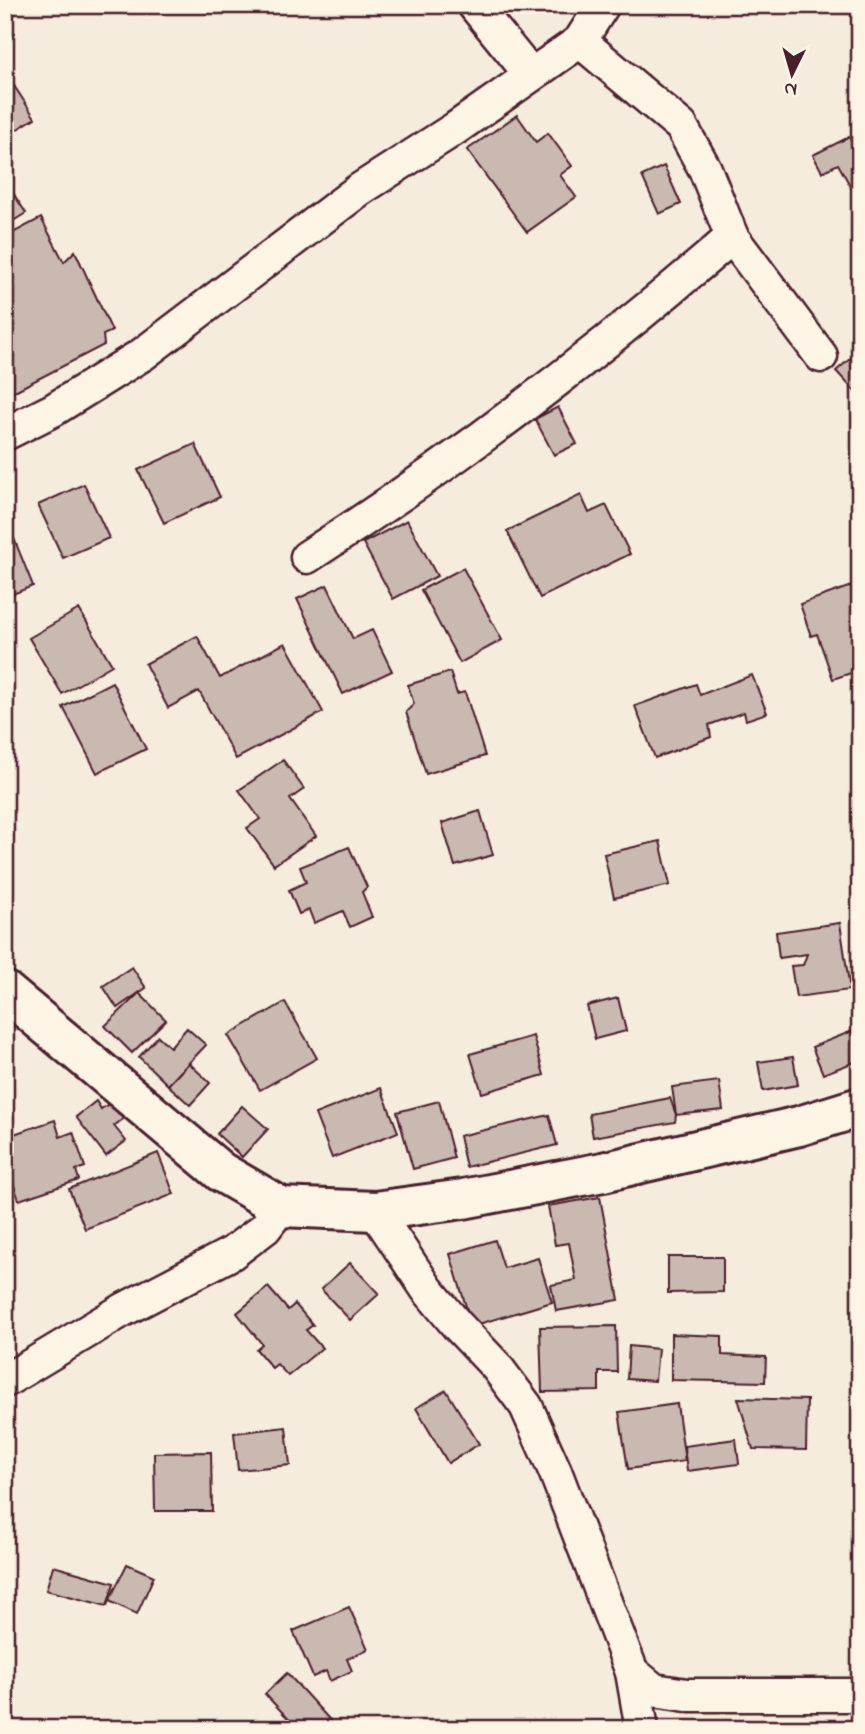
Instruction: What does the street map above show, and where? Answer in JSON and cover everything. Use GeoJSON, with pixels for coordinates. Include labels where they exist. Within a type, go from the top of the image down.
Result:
{"type":"FeatureCollection","features":[{"type":"Feature","properties":{"kind":"street"},"geometry":{"type":"LineString","coordinates":[[474,5],[531,75]]}},
{"type":"Feature","properties":{"kind":"street"},"geometry":{"type":"LineString","coordinates":[[5,434],[54,410],[143,354],[359,190],[456,128],[580,41],[603,5]]}},
{"type":"Feature","properties":{"kind":"street"},"geometry":{"type":"LineString","coordinates":[[580,41],[681,126],[705,169],[732,237],[821,356]]}},
{"type":"Feature","properties":{"kind":"street"},"geometry":{"type":"LineString","coordinates":[[307,557],[380,510],[556,382],[654,305],[732,237]]}},
{"type":"Feature","properties":{"kind":"street"},"geometry":{"type":"LineString","coordinates":[[5,991],[221,1172],[281,1207],[375,1211],[463,1199],[603,1172],[799,1126],[860,1107]]}},
{"type":"Feature","properties":{"kind":"street"},"geometry":{"type":"LineString","coordinates":[[5,1381],[123,1310],[232,1254],[265,1228],[281,1207]]}},
{"type":"Feature","properties":{"kind":"street"},"geometry":{"type":"LineString","coordinates":[[375,1211],[427,1289],[496,1366],[526,1406],[555,1471],[632,1672],[642,1729]]}},
{"type":"Feature","properties":{"kind":"street"},"geometry":{"type":"LineString","coordinates":[[632,1672],[654,1690],[688,1696],[860,1695]]}},
{"type":"Feature","properties":{"kind":"building"},"geometry":{"type":"Polygon","coordinates":[[[5,72],[35,118],[5,137],[5,72]]]}},
{"type":"Feature","properties":{"kind":"building"},"geometry":{"type":"Polygon","coordinates":[[[517,115],[536,142],[548,133],[572,166],[560,175],[576,197],[527,232],[467,150],[517,115]]]}},
{"type":"Feature","properties":{"kind":"building"},"geometry":{"type":"Polygon","coordinates":[[[849,137],[860,157],[860,203],[838,164],[822,172],[813,155],[849,137]]]}},
{"type":"Feature","properties":{"kind":"building"},"geometry":{"type":"Polygon","coordinates":[[[664,166],[681,204],[659,214],[642,176],[664,166]]]}},
{"type":"Feature","properties":{"kind":"building"},"geometry":{"type":"Polygon","coordinates":[[[5,181],[26,213],[5,226],[5,181]]]}},
{"type":"Feature","properties":{"kind":"building"},"geometry":{"type":"Polygon","coordinates":[[[41,218],[64,262],[75,251],[112,331],[103,335],[104,345],[5,396],[5,237],[41,218]]]}},
{"type":"Feature","properties":{"kind":"building"},"geometry":{"type":"Polygon","coordinates":[[[860,350],[860,397],[836,371],[860,350]]]}},
{"type":"Feature","properties":{"kind":"building"},"geometry":{"type":"Polygon","coordinates":[[[558,407],[577,444],[554,455],[535,419],[558,407]]]}},
{"type":"Feature","properties":{"kind":"building"},"geometry":{"type":"Polygon","coordinates":[[[195,444],[220,497],[164,523],[138,470],[195,444]]]}},
{"type":"Feature","properties":{"kind":"building"},"geometry":{"type":"Polygon","coordinates":[[[84,484],[109,538],[63,558],[38,505],[84,484]]]}},
{"type":"Feature","properties":{"kind":"building"},"geometry":{"type":"Polygon","coordinates":[[[581,495],[589,513],[606,505],[630,554],[540,598],[507,531],[581,495]]]}},
{"type":"Feature","properties":{"kind":"building"},"geometry":{"type":"Polygon","coordinates":[[[5,516],[33,586],[5,597],[5,516]]]}},
{"type":"Feature","properties":{"kind":"building"},"geometry":{"type":"Polygon","coordinates":[[[407,520],[437,576],[393,599],[363,543],[407,520]]]}},
{"type":"Feature","properties":{"kind":"building"},"geometry":{"type":"Polygon","coordinates":[[[463,568],[502,640],[460,663],[421,590],[463,568]]]}},
{"type":"Feature","properties":{"kind":"building"},"geometry":{"type":"Polygon","coordinates":[[[857,584],[860,590],[860,633],[855,635],[860,646],[860,670],[833,679],[817,634],[811,636],[800,604],[857,584]]]}},
{"type":"Feature","properties":{"kind":"building"},"geometry":{"type":"Polygon","coordinates":[[[327,585],[353,639],[372,630],[392,671],[343,694],[297,599],[327,585]]]}},
{"type":"Feature","properties":{"kind":"building"},"geometry":{"type":"Polygon","coordinates":[[[79,609],[112,665],[62,694],[29,638],[79,609]]]}},
{"type":"Feature","properties":{"kind":"building"},"geometry":{"type":"Polygon","coordinates":[[[197,636],[220,678],[285,643],[323,712],[236,759],[199,691],[168,708],[145,664],[197,636]]]}},
{"type":"Feature","properties":{"kind":"building"},"geometry":{"type":"Polygon","coordinates":[[[450,672],[457,694],[465,692],[485,756],[426,774],[406,712],[414,704],[408,685],[450,672]]]}},
{"type":"Feature","properties":{"kind":"building"},"geometry":{"type":"Polygon","coordinates":[[[752,675],[767,713],[746,720],[744,712],[709,725],[711,737],[655,758],[635,706],[696,684],[700,695],[752,675]]]}},
{"type":"Feature","properties":{"kind":"building"},"geometry":{"type":"Polygon","coordinates":[[[112,682],[146,749],[97,773],[63,707],[112,682]]]}},
{"type":"Feature","properties":{"kind":"building"},"geometry":{"type":"Polygon","coordinates":[[[283,760],[304,789],[290,799],[316,836],[274,865],[247,828],[260,819],[239,790],[283,760]]]}},
{"type":"Feature","properties":{"kind":"building"},"geometry":{"type":"Polygon","coordinates":[[[480,811],[493,855],[455,866],[442,823],[480,811]]]}},
{"type":"Feature","properties":{"kind":"building"},"geometry":{"type":"Polygon","coordinates":[[[660,841],[670,885],[614,898],[604,854],[660,841]]]}},
{"type":"Feature","properties":{"kind":"building"},"geometry":{"type":"Polygon","coordinates":[[[349,847],[367,887],[362,892],[372,917],[350,927],[343,911],[314,923],[309,910],[299,914],[289,890],[306,882],[300,867],[349,847]]]}},
{"type":"Feature","properties":{"kind":"building"},"geometry":{"type":"Polygon","coordinates":[[[840,923],[850,990],[796,997],[791,966],[803,965],[807,954],[779,958],[776,932],[840,923]]]}},
{"type":"Feature","properties":{"kind":"building"},"geometry":{"type":"Polygon","coordinates":[[[132,967],[146,988],[117,1008],[103,986],[132,967]]]}},
{"type":"Feature","properties":{"kind":"building"},"geometry":{"type":"Polygon","coordinates":[[[139,993],[166,1020],[132,1053],[105,1026],[139,993]]]}},
{"type":"Feature","properties":{"kind":"building"},"geometry":{"type":"Polygon","coordinates":[[[618,998],[626,1031],[595,1039],[587,1006],[618,998]]]}},
{"type":"Feature","properties":{"kind":"building"},"geometry":{"type":"Polygon","coordinates":[[[285,1002],[317,1058],[260,1090],[228,1035],[285,1002]]]}},
{"type":"Feature","properties":{"kind":"building"},"geometry":{"type":"Polygon","coordinates":[[[187,1028],[206,1045],[168,1085],[139,1057],[158,1036],[170,1047],[187,1028]]]}},
{"type":"Feature","properties":{"kind":"building"},"geometry":{"type":"Polygon","coordinates":[[[860,1028],[860,1060],[823,1074],[812,1047],[860,1028]]]}},
{"type":"Feature","properties":{"kind":"building"},"geometry":{"type":"Polygon","coordinates":[[[533,1036],[544,1075],[482,1093],[470,1054],[533,1036]]]}},
{"type":"Feature","properties":{"kind":"building"},"geometry":{"type":"Polygon","coordinates":[[[793,1057],[798,1085],[763,1091],[758,1062],[793,1057]]]}},
{"type":"Feature","properties":{"kind":"building"},"geometry":{"type":"Polygon","coordinates":[[[189,1063],[210,1083],[190,1105],[168,1085],[189,1063]]]}},
{"type":"Feature","properties":{"kind":"building"},"geometry":{"type":"Polygon","coordinates":[[[719,1081],[723,1110],[676,1115],[672,1087],[719,1081]]]}},
{"type":"Feature","properties":{"kind":"building"},"geometry":{"type":"Polygon","coordinates":[[[381,1088],[398,1132],[332,1158],[315,1114],[381,1088]]]}},
{"type":"Feature","properties":{"kind":"building"},"geometry":{"type":"Polygon","coordinates":[[[670,1098],[676,1115],[675,1122],[593,1137],[589,1114],[670,1098]]]}},
{"type":"Feature","properties":{"kind":"building"},"geometry":{"type":"Polygon","coordinates":[[[96,1101],[101,1109],[110,1103],[123,1119],[114,1126],[126,1141],[106,1156],[76,1117],[96,1101]]]}},
{"type":"Feature","properties":{"kind":"building"},"geometry":{"type":"Polygon","coordinates":[[[439,1101],[454,1158],[413,1169],[397,1112],[439,1101]]]}},
{"type":"Feature","properties":{"kind":"building"},"geometry":{"type":"Polygon","coordinates":[[[242,1106],[268,1129],[242,1157],[217,1134],[242,1106]]]}},
{"type":"Feature","properties":{"kind":"building"},"geometry":{"type":"Polygon","coordinates":[[[549,1115],[557,1145],[466,1167],[459,1136],[549,1115]]]}},
{"type":"Feature","properties":{"kind":"building"},"geometry":{"type":"Polygon","coordinates":[[[55,1120],[60,1137],[73,1132],[85,1167],[76,1170],[79,1180],[19,1200],[5,1159],[5,1137],[55,1120]]]}},
{"type":"Feature","properties":{"kind":"building"},"geometry":{"type":"Polygon","coordinates":[[[158,1153],[174,1194],[85,1229],[69,1189],[158,1153]]]}},
{"type":"Feature","properties":{"kind":"building"},"geometry":{"type":"Polygon","coordinates":[[[600,1197],[619,1300],[556,1311],[551,1285],[576,1280],[569,1243],[555,1245],[548,1206],[600,1197]]]}},
{"type":"Feature","properties":{"kind":"building"},"geometry":{"type":"Polygon","coordinates":[[[495,1240],[504,1268],[538,1258],[552,1302],[472,1326],[450,1254],[495,1240]]]}},
{"type":"Feature","properties":{"kind":"building"},"geometry":{"type":"Polygon","coordinates":[[[668,1257],[723,1257],[723,1292],[668,1293],[668,1257]]]}},
{"type":"Feature","properties":{"kind":"building"},"geometry":{"type":"Polygon","coordinates":[[[350,1263],[379,1294],[350,1320],[321,1289],[350,1263]]]}},
{"type":"Feature","properties":{"kind":"building"},"geometry":{"type":"Polygon","coordinates":[[[268,1287],[288,1310],[295,1304],[313,1325],[306,1330],[322,1348],[288,1376],[277,1364],[272,1368],[256,1349],[262,1344],[237,1313],[268,1287]]]}},
{"type":"Feature","properties":{"kind":"building"},"geometry":{"type":"Polygon","coordinates":[[[616,1326],[617,1372],[599,1372],[599,1391],[542,1392],[540,1327],[616,1326]]]}},
{"type":"Feature","properties":{"kind":"building"},"geometry":{"type":"Polygon","coordinates":[[[671,1334],[722,1336],[722,1355],[766,1357],[765,1382],[671,1380],[671,1334]]]}},
{"type":"Feature","properties":{"kind":"building"},"geometry":{"type":"Polygon","coordinates":[[[629,1346],[658,1349],[655,1381],[627,1379],[629,1346]]]}},
{"type":"Feature","properties":{"kind":"building"},"geometry":{"type":"Polygon","coordinates":[[[446,1390],[479,1444],[448,1463],[416,1408],[446,1390]]]}},
{"type":"Feature","properties":{"kind":"building"},"geometry":{"type":"Polygon","coordinates":[[[738,1398],[807,1400],[806,1450],[753,1449],[738,1398]]]}},
{"type":"Feature","properties":{"kind":"building"},"geometry":{"type":"Polygon","coordinates":[[[677,1404],[685,1461],[628,1469],[619,1412],[677,1404]]]}},
{"type":"Feature","properties":{"kind":"building"},"geometry":{"type":"Polygon","coordinates":[[[286,1427],[290,1465],[238,1470],[234,1433],[286,1427]]]}},
{"type":"Feature","properties":{"kind":"building"},"geometry":{"type":"Polygon","coordinates":[[[736,1439],[739,1464],[687,1471],[684,1446],[736,1439]]]}},
{"type":"Feature","properties":{"kind":"building"},"geometry":{"type":"Polygon","coordinates":[[[211,1452],[212,1511],[155,1511],[154,1453],[211,1452]]]}},
{"type":"Feature","properties":{"kind":"building"},"geometry":{"type":"Polygon","coordinates":[[[127,1564],[154,1576],[137,1614],[109,1601],[127,1564]]]}},
{"type":"Feature","properties":{"kind":"building"},"geometry":{"type":"Polygon","coordinates":[[[53,1566],[114,1583],[107,1606],[46,1590],[53,1566]]]}},
{"type":"Feature","properties":{"kind":"building"},"geometry":{"type":"Polygon","coordinates":[[[349,1607],[368,1649],[347,1659],[352,1671],[330,1681],[326,1671],[313,1677],[293,1631],[349,1607]]]}},
{"type":"Feature","properties":{"kind":"building"},"geometry":{"type":"Polygon","coordinates":[[[287,1673],[338,1729],[298,1729],[265,1694],[287,1673]]]}}]}
